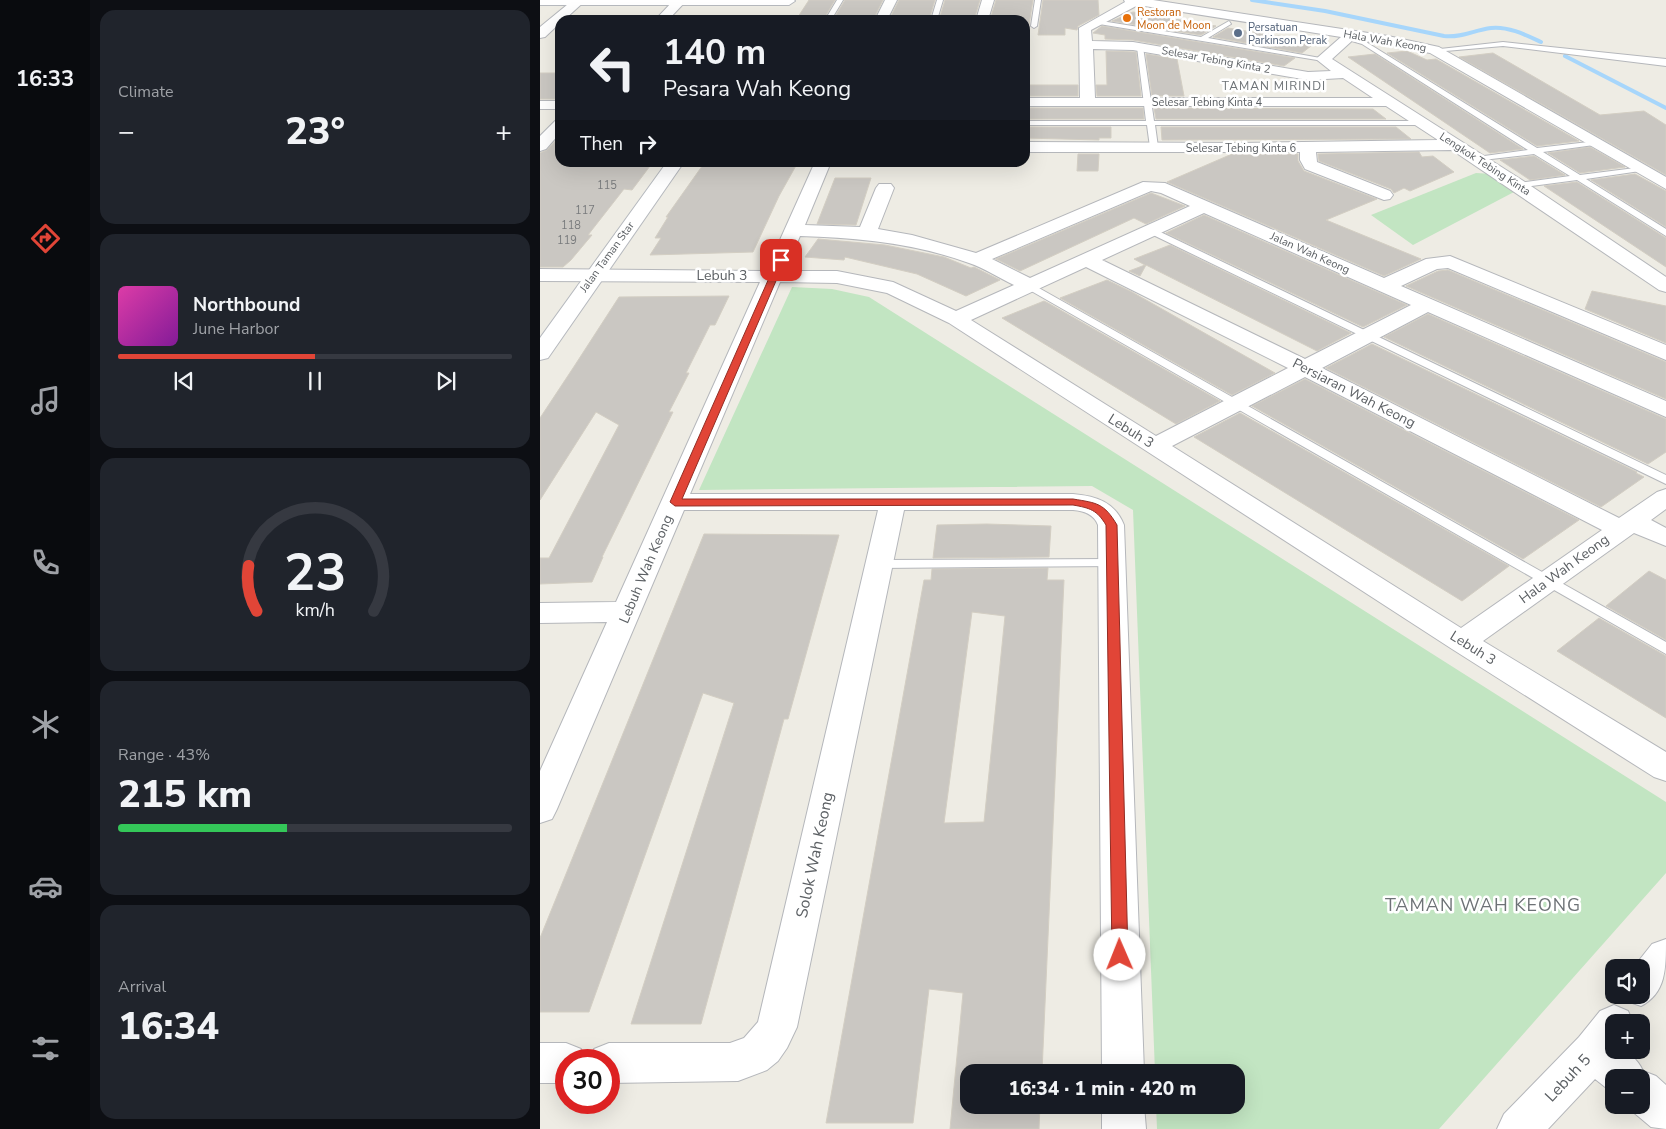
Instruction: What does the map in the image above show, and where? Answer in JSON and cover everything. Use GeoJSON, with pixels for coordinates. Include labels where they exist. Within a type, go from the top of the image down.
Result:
{"type":"FeatureCollection","features":[{"type":"Feature","properties":{"kind":"street"},"geometry":{"type":"LineString","coordinates":[[540,1],[789,0]]}},
{"type":"Feature","properties":{"kind":"street"},"geometry":{"type":"LineString","coordinates":[[780,14],[789,0]]}},
{"type":"Feature","properties":{"kind":"street"},"geometry":{"type":"LineString","coordinates":[[883,15],[890,0]]}},
{"type":"Feature","properties":{"kind":"street"},"geometry":{"type":"LineString","coordinates":[[984,15],[988,0]]}},
{"type":"Feature","properties":{"kind":"street"},"geometry":{"type":"LineString","coordinates":[[562,15],[579,1]]}},
{"type":"Feature","properties":{"kind":"street"},"geometry":{"type":"LineString","coordinates":[[667,15],[681,1]]}},
{"type":"Feature","properties":{"kind":"street"},"geometry":{"type":"LineString","coordinates":[[1088,102],[1085,28],[1130,3],[1229,24],[1347,38]]}},
{"type":"Feature","properties":{"kind":"street","name":"Hala Wah Keong"},"geometry":{"type":"LineString","coordinates":[[1130,3],[1434,50],[1666,184]]}},
{"type":"Feature","properties":{"kind":"street"},"geometry":{"type":"LineString","coordinates":[[540,34],[555,21]]}},
{"type":"Feature","properties":{"kind":"street"},"geometry":{"type":"LineString","coordinates":[[1323,58],[1347,38]]}},
{"type":"Feature","properties":{"kind":"street","name":"Selesar Tebing Kinta 2"},"geometry":{"type":"LineString","coordinates":[[1085,45],[1140,47],[1308,76],[1347,74]]}},
{"type":"Feature","properties":{"kind":"street"},"geometry":{"type":"LineString","coordinates":[[1200,58],[1207,102]]}},
{"type":"Feature","properties":{"kind":"street","name":"Lengkok Tebing Kinta"},"geometry":{"type":"LineString","coordinates":[[1323,58],[1519,186],[1666,286]]}},
{"type":"Feature","properties":{"kind":"street","name":"Selesar Tebing Kinta 4"},"geometry":{"type":"LineString","coordinates":[[1030,102],[1390,102]]}},
{"type":"Feature","properties":{"kind":"street"},"geometry":{"type":"LineString","coordinates":[[540,105],[555,105]]}},
{"type":"Feature","properties":{"kind":"street"},"geometry":{"type":"LineString","coordinates":[[540,146],[555,130]]}},
{"type":"Feature","properties":{"kind":"street","name":"Selesar Tebing Kinta 6"},"geometry":{"type":"LineString","coordinates":[[1030,147],[1308,148],[1457,145]]}},
{"type":"Feature","properties":{"kind":"street"},"geometry":{"type":"LineString","coordinates":[[1308,148],[1308,160],[1311,165],[1384,195]]}},
{"type":"Feature","properties":{"kind":"street","name":"Jalan Taman Star"},"geometry":{"type":"LineString","coordinates":[[540,353],[672,167]]}},
{"type":"Feature","properties":{"kind":"street","name":"Lebuh Wah Keong"},"geometry":{"type":"LineString","coordinates":[[540,809],[628,612],[821,167]]}},
{"type":"Feature","properties":{"kind":"street","name":"Jalan Wah Keong"},"geometry":{"type":"LineString","coordinates":[[977,259],[1150,186],[1165,188],[1666,410]]}},
{"type":"Feature","properties":{"kind":"street"},"geometry":{"type":"LineString","coordinates":[[867,233],[885,188]]}},
{"type":"Feature","properties":{"kind":"street"},"geometry":{"type":"LineString","coordinates":[[956,319],[1204,206]]}},
{"type":"Feature","properties":{"kind":"street"},"geometry":{"type":"LineString","coordinates":[[794,230],[867,233],[912,241],[977,259],[1030,286]]}},
{"type":"Feature","properties":{"kind":"street","name":"Persiaran Wah Keong"},"geometry":{"type":"LineString","coordinates":[[1087,260],[1626,525],[1666,538]]}},
{"type":"Feature","properties":{"kind":"street"},"geometry":{"type":"LineString","coordinates":[[1384,286],[1433,263],[1450,262],[1666,353]]}},
{"type":"Feature","properties":{"kind":"street","name":"Lebuh 3"},"geometry":{"type":"LineString","coordinates":[[540,274],[837,277],[893,288],[956,319],[1462,642],[1666,768]]}},
{"type":"Feature","properties":{"kind":"street"},"geometry":{"type":"LineString","coordinates":[[1154,446],[1427,305]]}},
{"type":"Feature","properties":{"kind":"street","name":"Hala Wah Keong"},"geometry":{"type":"LineString","coordinates":[[1462,642],[1666,497]]}},
{"type":"Feature","properties":{"kind":"street"},"geometry":{"type":"LineString","coordinates":[[675,502],[1084,503],[1104,511],[1109,518],[1112,564],[1123,1064]]}},
{"type":"Feature","properties":{"kind":"street","name":"Solok Wah Keong"},"geometry":{"type":"LineString","coordinates":[[620,1064],[730,1063],[745,1061],[759,1052],[770,1040],[777,1027],[892,503]]}},
{"type":"Feature","properties":{"kind":"street"},"geometry":{"type":"LineString","coordinates":[[540,613],[628,612]]}},
{"type":"Feature","properties":{"kind":"street"},"geometry":{"type":"LineString","coordinates":[[1650,976],[1666,956]]}},
{"type":"Feature","properties":{"kind":"street","name":"Lebuh 5"},"geometry":{"type":"LineString","coordinates":[[1621,1014],[1629,1004]]}},
{"type":"Feature","properties":{"kind":"street","name":"Lebuh 5"},"geometry":{"type":"LineString","coordinates":[[1519,1129],[1605,1034]]}},
{"type":"Feature","properties":{"kind":"street"},"geometry":{"type":"LineString","coordinates":[[540,1064],[555,1064]]}},
{"type":"Feature","properties":{"kind":"street"},"geometry":{"type":"LineString","coordinates":[[1650,1099],[1666,1112]]}},
{"type":"Feature","properties":{"kind":"street"},"geometry":{"type":"LineString","coordinates":[[1123,1114],[1124,1129]]}},
{"type":"Feature","properties":{"kind":"lane"},"geometry":{"type":"LineString","coordinates":[[831,15],[840,0]]}},
{"type":"Feature","properties":{"kind":"lane"},"geometry":{"type":"LineString","coordinates":[[936,15],[940,0]]}},
{"type":"Feature","properties":{"kind":"lane"},"geometry":{"type":"LineString","coordinates":[[1034,26],[1038,0]]}},
{"type":"Feature","properties":{"kind":"lane"},"geometry":{"type":"LineString","coordinates":[[1095,22],[1323,58]]}},
{"type":"Feature","properties":{"kind":"lane"},"geometry":{"type":"LineString","coordinates":[[1203,40],[1229,24]]}},
{"type":"Feature","properties":{"kind":"lane"},"geometry":{"type":"LineString","coordinates":[[1347,38],[1364,43],[1666,233]]}},
{"type":"Feature","properties":{"kind":"lane"},"geometry":{"type":"LineString","coordinates":[[1434,50],[1503,44],[1666,63]]}},
{"type":"Feature","properties":{"kind":"lane"},"geometry":{"type":"LineString","coordinates":[[1140,47],[1154,147]]}},
{"type":"Feature","properties":{"kind":"lane"},"geometry":{"type":"LineString","coordinates":[[1030,123],[1423,124]]}},
{"type":"Feature","properties":{"kind":"lane"},"geometry":{"type":"LineString","coordinates":[[1478,159],[1594,143]]}},
{"type":"Feature","properties":{"kind":"lane"},"geometry":{"type":"LineString","coordinates":[[1519,186],[1640,169]]}},
{"type":"Feature","properties":{"kind":"lane"},"geometry":{"type":"LineString","coordinates":[[1150,230],[1666,480]]}},
{"type":"Feature","properties":{"kind":"lane"},"geometry":{"type":"LineString","coordinates":[[1030,286],[1666,649]]}},
{"type":"Feature","properties":{"kind":"lane"},"geometry":{"type":"LineString","coordinates":[[879,564],[1112,564]]}},
{"type":"Feature","properties":{"kind":"green space"},"geometry":{"type":"Polygon","coordinates":[[[1476,173],[1493,174],[1514,192],[1413,245],[1371,215],[1476,173]]]}},
{"type":"Feature","properties":{"kind":"green space"},"geometry":{"type":"Polygon","coordinates":[[[792,287],[832,289],[869,297],[1666,802],[1666,873],[1439,1129],[1157,1129],[1156,1114],[1245,1114],[1245,1064],[1155,1064],[1133,510],[1092,486],[699,490],[792,287]]]}},
{"type":"Feature","properties":{"kind":"building"},"geometry":{"type":"Polygon","coordinates":[[[809,0],[835,0],[826,15],[799,15],[809,0]]]}},
{"type":"Feature","properties":{"kind":"building"},"geometry":{"type":"Polygon","coordinates":[[[845,0],[883,0],[876,15],[836,15],[845,0]]]}},
{"type":"Feature","properties":{"kind":"building"},"geometry":{"type":"Polygon","coordinates":[[[899,0],[935,0],[930,15],[892,15],[899,0]]]}},
{"type":"Feature","properties":{"kind":"building"},"geometry":{"type":"Polygon","coordinates":[[[945,0],[980,0],[976,15],[940,15],[945,0]]]}},
{"type":"Feature","properties":{"kind":"building"},"geometry":{"type":"Polygon","coordinates":[[[996,0],[1033,0],[1030,19],[1030,15],[992,15],[996,0]]]}},
{"type":"Feature","properties":{"kind":"building"},"geometry":{"type":"Polygon","coordinates":[[[1043,0],[1098,0],[1099,15],[1078,26],[1077,30],[1065,28],[1065,35],[1038,35],[1043,0]]]}},
{"type":"Feature","properties":{"kind":"building"},"geometry":{"type":"Polygon","coordinates":[[[1133,12],[1216,26],[1201,35],[1112,21],[1133,12]]]}},
{"type":"Feature","properties":{"kind":"building"},"geometry":{"type":"Polygon","coordinates":[[[1102,26],[1295,58],[1284,66],[1133,40],[1105,39],[1105,35],[1093,33],[1102,26]]]}},
{"type":"Feature","properties":{"kind":"building"},"geometry":{"type":"Polygon","coordinates":[[[1228,28],[1316,42],[1302,53],[1213,37],[1228,28]]]}},
{"type":"Feature","properties":{"kind":"building"},"geometry":{"type":"Polygon","coordinates":[[[1106,51],[1136,52],[1141,96],[1097,96],[1096,85],[1107,85],[1106,51]]]}},
{"type":"Feature","properties":{"kind":"building"},"geometry":{"type":"Polygon","coordinates":[[[1407,51],[1427,60],[1436,59],[1579,141],[1537,146],[1387,53],[1407,51]]]}},
{"type":"Feature","properties":{"kind":"building"},"geometry":{"type":"Polygon","coordinates":[[[1493,53],[1600,115],[1644,111],[1666,125],[1666,175],[1459,57],[1493,53]]]}},
{"type":"Feature","properties":{"kind":"building"},"geometry":{"type":"Polygon","coordinates":[[[1146,54],[1177,59],[1184,96],[1152,96],[1146,54]]]}},
{"type":"Feature","properties":{"kind":"building"},"geometry":{"type":"Polygon","coordinates":[[[1375,54],[1523,149],[1490,153],[1348,57],[1375,54]]]}},
{"type":"Feature","properties":{"kind":"building"},"geometry":{"type":"Polygon","coordinates":[[[540,73],[555,73],[555,99],[540,99],[540,73]]]}},
{"type":"Feature","properties":{"kind":"building"},"geometry":{"type":"Polygon","coordinates":[[[1030,85],[1078,85],[1078,96],[1030,96],[1030,85]]]}},
{"type":"Feature","properties":{"kind":"building"},"geometry":{"type":"Polygon","coordinates":[[[1030,108],[1143,108],[1144,119],[1030,119],[1030,108]]]}},
{"type":"Feature","properties":{"kind":"building"},"geometry":{"type":"Polygon","coordinates":[[[1154,108],[1373,109],[1386,119],[1156,119],[1154,108]]]}},
{"type":"Feature","properties":{"kind":"building"},"geometry":{"type":"Polygon","coordinates":[[[1030,127],[1111,127],[1111,138],[1099,138],[1099,140],[1030,138],[1030,127]]]}},
{"type":"Feature","properties":{"kind":"building"},"geometry":{"type":"Polygon","coordinates":[[[1161,127],[1396,127],[1411,139],[1162,140],[1161,127]]]}},
{"type":"Feature","properties":{"kind":"building"},"geometry":{"type":"Polygon","coordinates":[[[555,141],[555,167],[649,167],[632,190],[624,189],[588,235],[592,235],[563,267],[540,267],[540,153],[547,150],[555,141]]]}},
{"type":"Feature","properties":{"kind":"building"},"geometry":{"type":"Polygon","coordinates":[[[1590,147],[1625,167],[1580,173],[1548,153],[1590,147]]]}},
{"type":"Feature","properties":{"kind":"building"},"geometry":{"type":"Polygon","coordinates":[[[1419,152],[1422,157],[1433,156],[1454,172],[1410,191],[1404,188],[1394,193],[1391,189],[1319,161],[1318,154],[1419,152]]]}},
{"type":"Feature","properties":{"kind":"building"},"geometry":{"type":"Polygon","coordinates":[[[1078,154],[1099,154],[1098,171],[1077,171],[1078,154]]]}},
{"type":"Feature","properties":{"kind":"building"},"geometry":{"type":"Polygon","coordinates":[[[1232,154],[1298,154],[1298,161],[1304,171],[1377,199],[1326,220],[1421,259],[1384,276],[1167,182],[1232,154]]]}},
{"type":"Feature","properties":{"kind":"building"},"geometry":{"type":"Polygon","coordinates":[[[1534,156],[1565,175],[1530,180],[1500,160],[1534,156]]]}},
{"type":"Feature","properties":{"kind":"building"},"geometry":{"type":"Polygon","coordinates":[[[701,167],[795,167],[779,196],[753,252],[650,255],[661,238],[655,238],[668,217],[666,217],[701,167]]]}},
{"type":"Feature","properties":{"kind":"building"},"geometry":{"type":"Polygon","coordinates":[[[1635,174],[1666,191],[1666,227],[1591,180],[1635,174]]]}},
{"type":"Feature","properties":{"kind":"building"},"geometry":{"type":"Polygon","coordinates":[[[835,178],[871,178],[856,225],[817,224],[835,178]]]}},
{"type":"Feature","properties":{"kind":"building"},"geometry":{"type":"Polygon","coordinates":[[[1577,182],[1666,238],[1666,267],[1544,186],[1577,182]]]}},
{"type":"Feature","properties":{"kind":"building"},"geometry":{"type":"Polygon","coordinates":[[[1151,193],[1185,206],[1146,224],[1134,218],[1020,271],[996,259],[1151,193]]]}},
{"type":"Feature","properties":{"kind":"building"},"geometry":{"type":"Polygon","coordinates":[[[1204,215],[1407,305],[1363,327],[1166,233],[1204,215]]]}},
{"type":"Feature","properties":{"kind":"building"},"geometry":{"type":"Polygon","coordinates":[[[818,239],[885,245],[944,257],[971,268],[974,267],[1000,280],[966,296],[917,274],[845,257],[844,260],[805,257],[818,239]]]}},
{"type":"Feature","properties":{"kind":"building"},"geometry":{"type":"Polygon","coordinates":[[[1170,245],[1351,333],[1317,351],[1146,265],[1140,276],[1129,271],[1145,265],[1134,259],[1170,245]]]}},
{"type":"Feature","properties":{"kind":"building"},"geometry":{"type":"Polygon","coordinates":[[[1448,270],[1666,362],[1666,399],[1406,286],[1438,271],[1448,270]]]}},
{"type":"Feature","properties":{"kind":"building"},"geometry":{"type":"Polygon","coordinates":[[[1107,280],[1132,292],[1275,373],[1232,395],[1060,298],[1107,280]]]}},
{"type":"Feature","properties":{"kind":"building"},"geometry":{"type":"Polygon","coordinates":[[[1592,291],[1666,306],[1666,343],[1585,309],[1592,291]]]}},
{"type":"Feature","properties":{"kind":"building"},"geometry":{"type":"Polygon","coordinates":[[[729,296],[715,325],[710,325],[686,373],[689,373],[669,412],[673,412],[602,557],[592,582],[540,584],[540,558],[549,558],[619,425],[596,412],[540,500],[540,418],[619,297],[729,296]]]}},
{"type":"Feature","properties":{"kind":"building"},"geometry":{"type":"Polygon","coordinates":[[[1044,301],[1220,401],[1176,424],[1002,318],[1044,301]]]}},
{"type":"Feature","properties":{"kind":"building"},"geometry":{"type":"Polygon","coordinates":[[[1428,314],[1666,419],[1666,452],[1648,464],[1384,337],[1428,314]]]}},
{"type":"Feature","properties":{"kind":"building"},"geometry":{"type":"Polygon","coordinates":[[[1372,344],[1644,477],[1601,507],[1326,368],[1372,344]]]}},
{"type":"Feature","properties":{"kind":"building"},"geometry":{"type":"Polygon","coordinates":[[[1305,379],[1579,520],[1523,559],[1252,406],[1305,379]]]}},
{"type":"Feature","properties":{"kind":"building"},"geometry":{"type":"Polygon","coordinates":[[[1240,413],[1509,566],[1462,601],[1194,437],[1240,413]]]}},
{"type":"Feature","properties":{"kind":"building"},"geometry":{"type":"Polygon","coordinates":[[[937,525],[1051,526],[1049,557],[933,558],[937,525]]]}},
{"type":"Feature","properties":{"kind":"building"},"geometry":{"type":"Polygon","coordinates":[[[704,534],[839,535],[788,719],[784,719],[701,1024],[631,1024],[734,703],[703,693],[589,1012],[540,1012],[540,938],[704,534]]]}},
{"type":"Feature","properties":{"kind":"building"},"geometry":{"type":"Polygon","coordinates":[[[1048,568],[1047,580],[1064,580],[1042,1064],[960,1064],[960,1114],[1040,1114],[1039,1129],[950,1129],[963,993],[929,989],[913,1123],[826,1123],[924,580],[931,580],[932,569],[1048,568]],[[972,612],[944,823],[984,822],[1005,616],[972,612]]]}},
{"type":"Feature","properties":{"kind":"building"},"geometry":{"type":"Polygon","coordinates":[[[1649,571],[1666,580],[1666,640],[1606,606],[1649,571]]]}},
{"type":"Feature","properties":{"kind":"building"},"geometry":{"type":"Polygon","coordinates":[[[1599,618],[1666,656],[1666,718],[1557,651],[1599,618]]]}},
{"type":"Feature","properties":{"kind":"waterway"},"geometry":{"type":"LineString","coordinates":[[1252,0],[1325,11],[1444,36],[1457,36],[1485,29],[1504,28],[1541,42]]}},
{"type":"Feature","properties":{"kind":"waterway"},"geometry":{"type":"LineString","coordinates":[[1565,56],[1666,108]]}},
{"type":"Feature","properties":{"kind":"place","name":"Restoran Moon de Moon"},"geometry":{"type":"Point","coordinates":[1127,18]}},
{"type":"Feature","properties":{"kind":"place","name":"Persatuan Parkinson Perak"},"geometry":{"type":"Point","coordinates":[1238,33]}},
{"type":"Feature","properties":{"kind":"district","name":"TAMAN MIRINDI"},"geometry":{"type":"Point","coordinates":[1274,86]}},
{"type":"Feature","properties":{"kind":"district","name":"TAMAN WAH KEONG"},"geometry":{"type":"Point","coordinates":[1483,905]}},
{"type":"Feature","properties":{"kind":"route"},"geometry":{"type":"LineString","coordinates":[[781,260],[675,502],[1073,502],[1095,506],[1104,511],[1111,525],[1120,955]]}}]}
